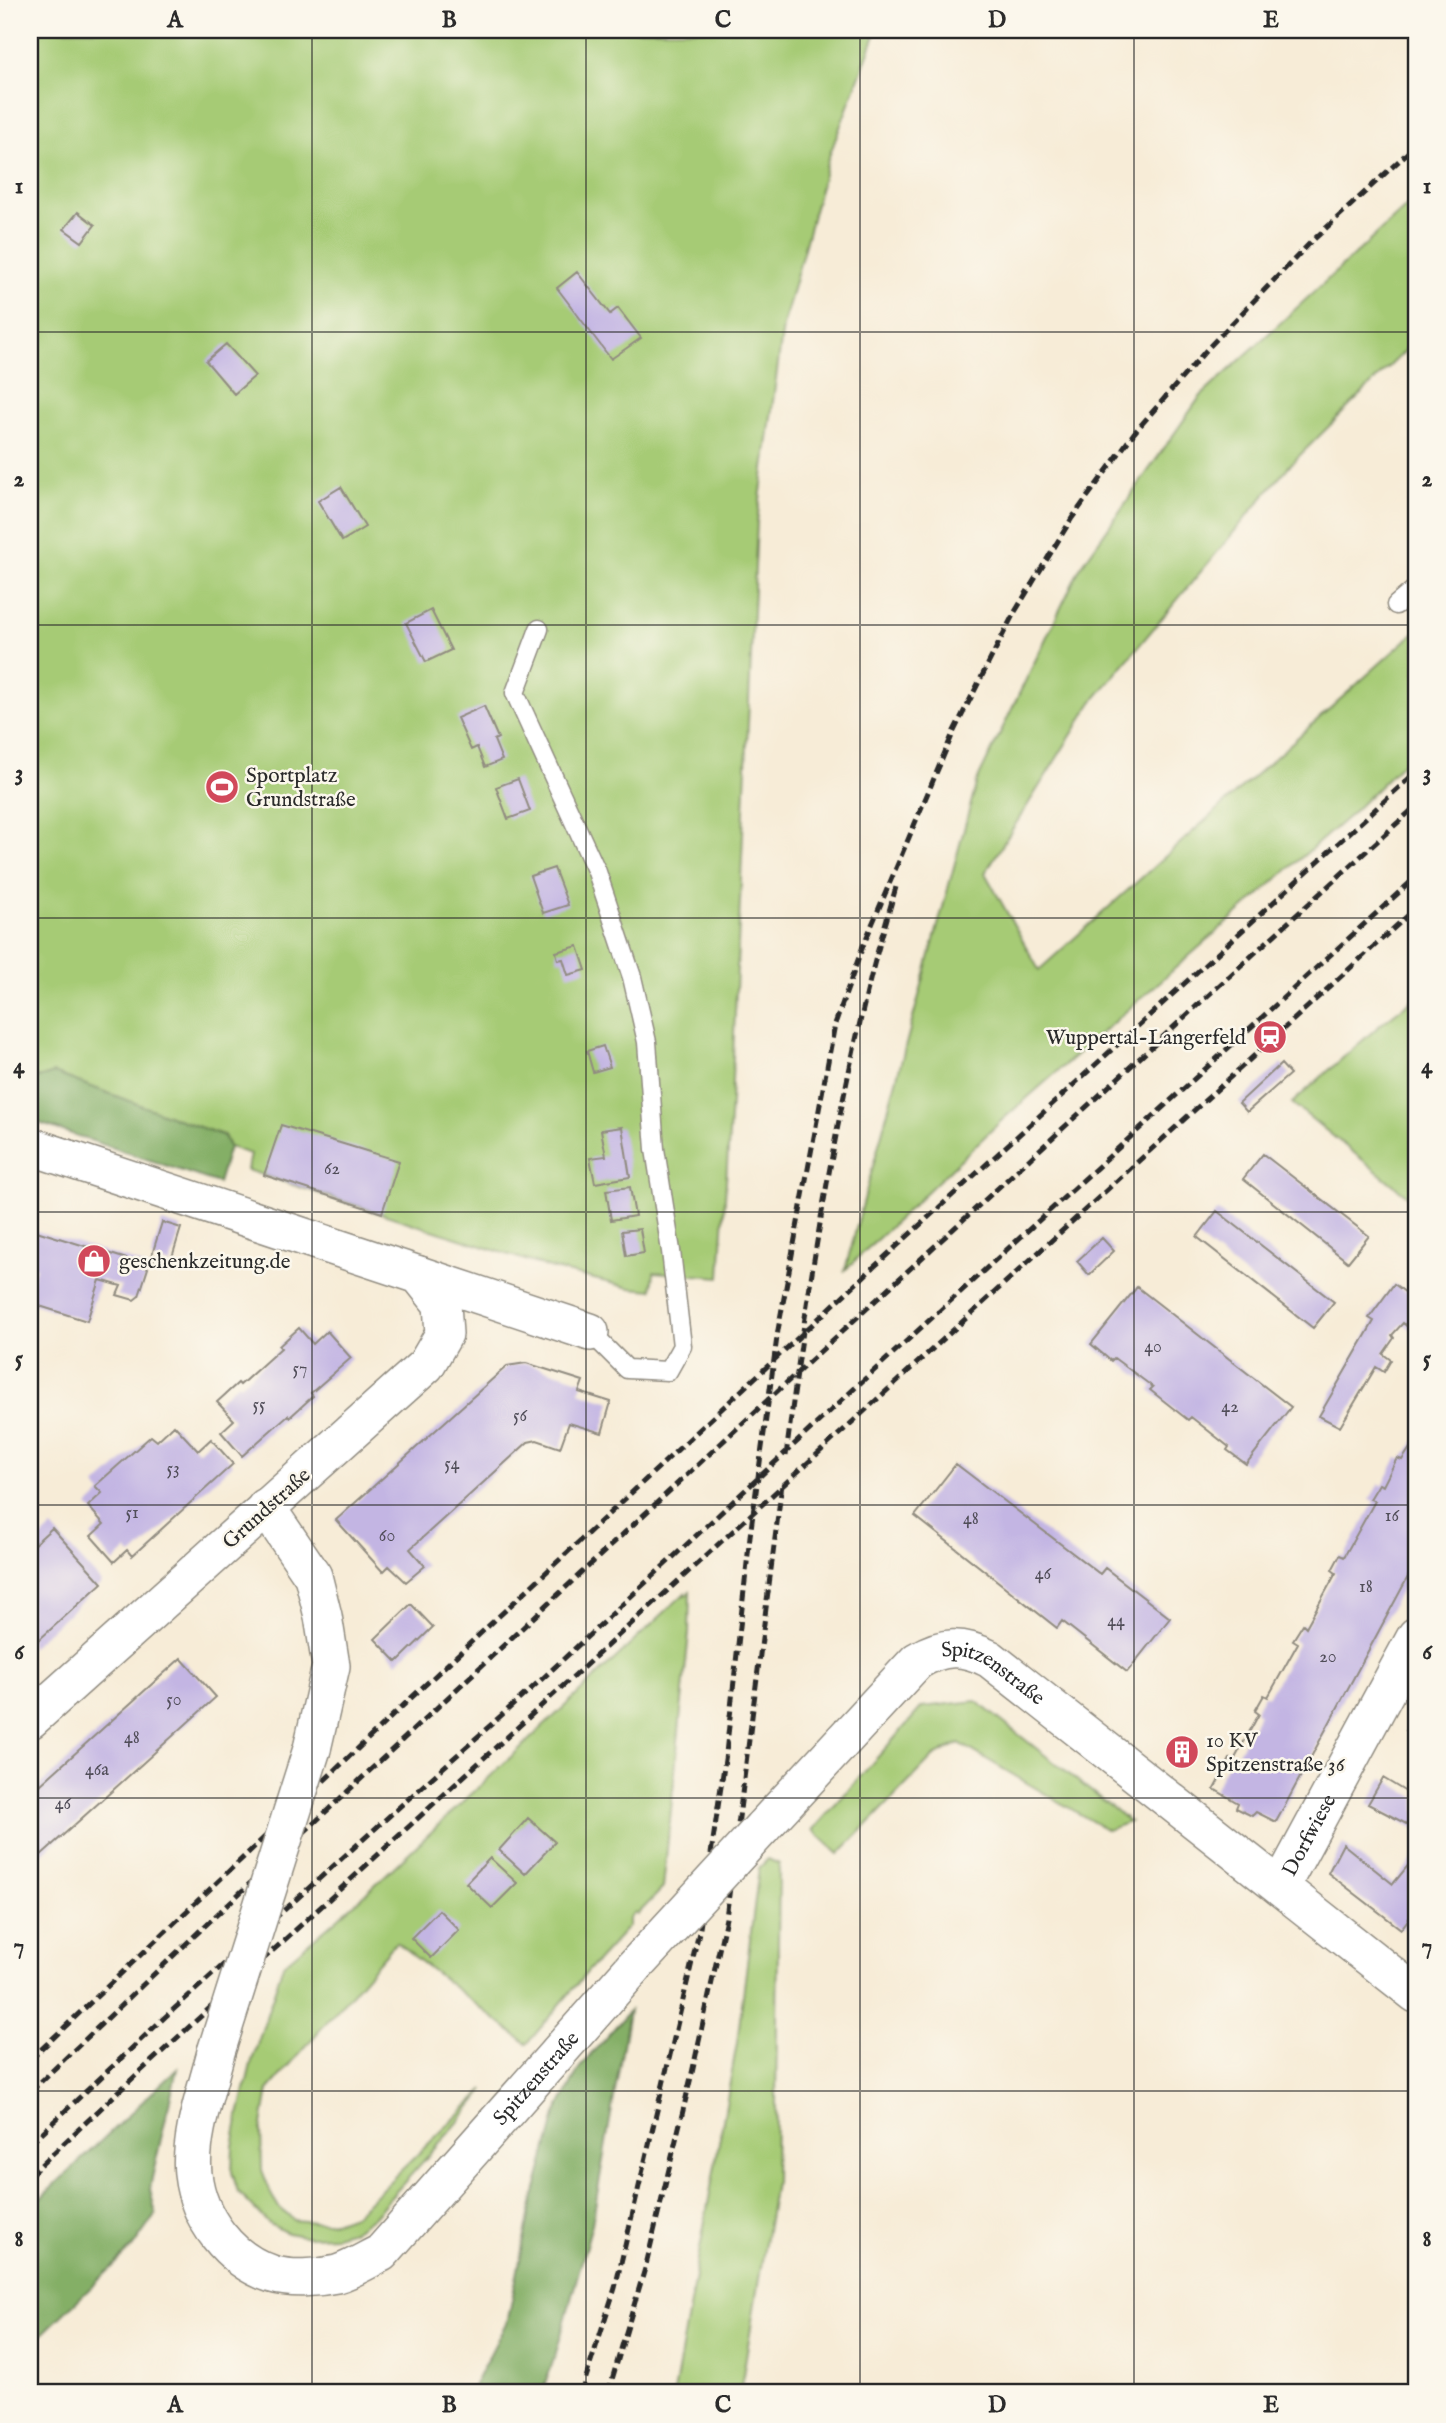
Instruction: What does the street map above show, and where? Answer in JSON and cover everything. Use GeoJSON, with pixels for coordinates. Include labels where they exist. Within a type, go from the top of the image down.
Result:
{"type":"FeatureCollection","features":[{"type":"Feature","properties":{"kind":"street"},"geometry":{"type":"LineString","coordinates":[[30,1146],[590,1332]]}},
{"type":"Feature","properties":{"kind":"street","name":"Grundstraße"},"geometry":{"type":"LineString","coordinates":[[30,1720],[426,1364],[444,1334],[443,1314],[442,1304],[419,1275]]}},
{"type":"Feature","properties":{"kind":"street","name":"Spitzenstraße"},"geometry":{"type":"LineString","coordinates":[[266,1507],[313,1576],[331,1665],[312,1749],[216,2052],[193,2150],[193,2175],[203,2213],[225,2244],[249,2263],[273,2274],[299,2277],[338,2274],[381,2253],[633,1968],[917,1661],[948,1647],[975,1651],[990,1659],[1416,1994]]}},
{"type":"Feature","properties":{"kind":"street","name":"Dorfwiese"},"geometry":{"type":"LineString","coordinates":[[1281,1886],[1416,1636]]}},
{"type":"Feature","properties":{"kind":"lane"},"geometry":{"type":"LineString","coordinates":[[1396,605],[1416,588]]}},
{"type":"Feature","properties":{"kind":"lane"},"geometry":{"type":"LineString","coordinates":[[538,629],[515,693],[597,872],[632,977],[647,1042],[655,1150],[682,1346],[668,1371],[626,1369],[590,1332]]}},
{"type":"Feature","properties":{"kind":"green space"},"geometry":{"type":"Polygon","coordinates":[[[30,30],[877,30],[828,159],[783,326],[757,522],[731,1102],[720,1277],[654,1272],[652,1290],[630,1288],[550,1268],[247,1170],[250,1154],[229,1147],[224,1135],[30,1075],[30,30]]]}},
{"type":"Feature","properties":{"kind":"green space"},"geometry":{"type":"Polygon","coordinates":[[[1416,198],[1416,340],[1289,466],[1092,702],[985,873],[1039,970],[1416,631],[1416,750],[1350,815],[1002,1120],[845,1270],[977,781],[1080,568],[1200,397],[1416,198]]]}},
{"type":"Feature","properties":{"kind":"green space"},"geometry":{"type":"Polygon","coordinates":[[[1416,997],[1416,1203],[1292,1103],[1380,1025],[1416,997]]]}},
{"type":"Feature","properties":{"kind":"green space"},"geometry":{"type":"Polygon","coordinates":[[[54,1073],[224,1136],[229,1147],[218,1183],[30,1120],[30,1075],[38,1078],[54,1073]]]}},
{"type":"Feature","properties":{"kind":"green space"},"geometry":{"type":"Polygon","coordinates":[[[690,1592],[689,1633],[663,1888],[637,1915],[635,1912],[629,1918],[629,1926],[527,2044],[396,1942],[268,2090],[261,2130],[262,2170],[272,2196],[280,2209],[294,2220],[334,2222],[356,2214],[485,2089],[373,2217],[353,2231],[335,2236],[310,2237],[287,2233],[268,2223],[238,2192],[232,2172],[233,2146],[251,2064],[283,1965],[360,1899],[685,1593],[685,1596],[690,1592]]]}},
{"type":"Feature","properties":{"kind":"green space"},"geometry":{"type":"Polygon","coordinates":[[[976,1701],[1130,1822],[1107,1830],[959,1743],[934,1756],[839,1854],[813,1830],[922,1707],[976,1701]]]}},
{"type":"Feature","properties":{"kind":"green space"},"geometry":{"type":"Polygon","coordinates":[[[768,1859],[779,1864],[775,2183],[740,2393],[674,2393],[737,2043],[759,1868],[768,1859]]]}},
{"type":"Feature","properties":{"kind":"green space"},"geometry":{"type":"Polygon","coordinates":[[[629,2011],[592,2224],[542,2393],[470,2393],[508,2319],[529,2216],[556,2114],[580,2067],[629,2011]]]}},
{"type":"Feature","properties":{"kind":"green space"},"geometry":{"type":"Polygon","coordinates":[[[177,2069],[150,2190],[156,2214],[132,2248],[30,2346],[30,2208],[177,2069]]]}},
{"type":"Feature","properties":{"kind":"building"},"geometry":{"type":"Polygon","coordinates":[[[78,212],[95,225],[82,242],[64,229],[78,212]]]}},
{"type":"Feature","properties":{"kind":"building"},"geometry":{"type":"Polygon","coordinates":[[[577,272],[610,314],[618,308],[641,338],[611,359],[557,288],[577,272]]]}},
{"type":"Feature","properties":{"kind":"building"},"geometry":{"type":"Polygon","coordinates":[[[226,344],[255,376],[234,394],[206,361],[226,344]]]}},
{"type":"Feature","properties":{"kind":"building"},"geometry":{"type":"Polygon","coordinates":[[[341,487],[365,527],[342,541],[318,501],[341,487]]]}},
{"type":"Feature","properties":{"kind":"building"},"geometry":{"type":"Polygon","coordinates":[[[431,610],[451,650],[426,662],[406,623],[431,610]]]}},
{"type":"Feature","properties":{"kind":"building"},"geometry":{"type":"Polygon","coordinates":[[[484,706],[498,738],[494,740],[502,760],[485,767],[477,747],[471,750],[457,718],[484,706]]]}},
{"type":"Feature","properties":{"kind":"building"},"geometry":{"type":"Polygon","coordinates":[[[518,779],[530,811],[508,819],[496,787],[518,779]]]}},
{"type":"Feature","properties":{"kind":"building"},"geometry":{"type":"Polygon","coordinates":[[[554,868],[568,905],[543,913],[530,876],[554,868]]]}},
{"type":"Feature","properties":{"kind":"building"},"geometry":{"type":"Polygon","coordinates":[[[578,946],[586,970],[568,975],[563,959],[558,960],[556,952],[578,946]]]}},
{"type":"Feature","properties":{"kind":"building"},"geometry":{"type":"Polygon","coordinates":[[[603,1046],[610,1067],[593,1072],[587,1051],[603,1046]]]}},
{"type":"Feature","properties":{"kind":"building"},"geometry":{"type":"Polygon","coordinates":[[[1281,1064],[1290,1074],[1247,1112],[1239,1103],[1281,1064]]]}},
{"type":"Feature","properties":{"kind":"building"},"geometry":{"type":"Polygon","coordinates":[[[281,1125],[399,1161],[382,1213],[264,1175],[281,1125]]]}},
{"type":"Feature","properties":{"kind":"building"},"geometry":{"type":"Polygon","coordinates":[[[622,1127],[630,1177],[595,1183],[590,1158],[606,1156],[601,1130],[622,1127]]]}},
{"type":"Feature","properties":{"kind":"building"},"geometry":{"type":"Polygon","coordinates":[[[1263,1154],[1369,1236],[1348,1262],[1243,1179],[1263,1154]]]}},
{"type":"Feature","properties":{"kind":"building"},"geometry":{"type":"Polygon","coordinates":[[[630,1187],[635,1216],[611,1220],[606,1190],[630,1187]]]}},
{"type":"Feature","properties":{"kind":"building"},"geometry":{"type":"Polygon","coordinates":[[[1217,1211],[1334,1302],[1313,1328],[1197,1237],[1217,1211]]]}},
{"type":"Feature","properties":{"kind":"building"},"geometry":{"type":"Polygon","coordinates":[[[162,1222],[181,1228],[170,1264],[151,1258],[162,1222]]]}},
{"type":"Feature","properties":{"kind":"building"},"geometry":{"type":"Polygon","coordinates":[[[30,1229],[148,1268],[139,1296],[134,1300],[117,1295],[121,1286],[100,1280],[87,1321],[30,1303],[30,1289],[36,1267],[30,1265],[30,1229]]]}},
{"type":"Feature","properties":{"kind":"building"},"geometry":{"type":"Polygon","coordinates":[[[640,1229],[644,1253],[626,1256],[622,1231],[640,1229]]]}},
{"type":"Feature","properties":{"kind":"building"},"geometry":{"type":"Polygon","coordinates":[[[1102,1238],[1114,1251],[1089,1275],[1077,1261],[1102,1238]]]}},
{"type":"Feature","properties":{"kind":"building"},"geometry":{"type":"Polygon","coordinates":[[[1416,1274],[1416,1300],[1406,1294],[1416,1302],[1416,1334],[1403,1323],[1392,1335],[1394,1338],[1383,1354],[1391,1360],[1384,1372],[1376,1367],[1340,1427],[1319,1416],[1374,1321],[1369,1318],[1394,1284],[1405,1292],[1416,1274]]]}},
{"type":"Feature","properties":{"kind":"building"},"geometry":{"type":"Polygon","coordinates":[[[1137,1287],[1291,1407],[1246,1464],[1191,1417],[1188,1420],[1150,1390],[1153,1387],[1114,1358],[1111,1361],[1091,1344],[1137,1287]]]}},
{"type":"Feature","properties":{"kind":"building"},"geometry":{"type":"Polygon","coordinates":[[[299,1328],[313,1344],[327,1331],[351,1358],[311,1393],[313,1396],[290,1417],[288,1415],[242,1456],[221,1432],[234,1420],[217,1402],[281,1348],[279,1346],[299,1328]]]}},
{"type":"Feature","properties":{"kind":"building"},"geometry":{"type":"Polygon","coordinates":[[[526,1363],[583,1381],[579,1392],[611,1402],[602,1433],[569,1423],[560,1448],[537,1440],[528,1442],[410,1549],[425,1566],[406,1582],[389,1566],[383,1572],[336,1520],[507,1366],[526,1363]]]}},
{"type":"Feature","properties":{"kind":"building"},"geometry":{"type":"Polygon","coordinates":[[[174,1425],[198,1451],[211,1439],[233,1464],[132,1556],[127,1550],[114,1562],[91,1536],[104,1524],[88,1506],[102,1493],[95,1486],[151,1436],[157,1441],[174,1425]]]}},
{"type":"Feature","properties":{"kind":"building"},"geometry":{"type":"Polygon","coordinates":[[[1416,1439],[1416,1562],[1276,1822],[1256,1812],[1252,1816],[1236,1808],[1238,1803],[1214,1789],[1230,1759],[1233,1762],[1259,1714],[1255,1711],[1264,1695],[1268,1697],[1298,1643],[1293,1640],[1303,1624],[1306,1627],[1336,1573],[1332,1570],[1340,1555],[1344,1557],[1375,1501],[1370,1499],[1379,1484],[1383,1486],[1397,1458],[1402,1460],[1416,1439]]]}},
{"type":"Feature","properties":{"kind":"building"},"geometry":{"type":"Polygon","coordinates":[[[956,1464],[1100,1574],[1105,1568],[1170,1618],[1127,1672],[1062,1621],[1057,1628],[915,1516],[956,1464]]]}},
{"type":"Feature","properties":{"kind":"building"},"geometry":{"type":"Polygon","coordinates":[[[52,1528],[102,1583],[30,1648],[30,1548],[52,1528]]]}},
{"type":"Feature","properties":{"kind":"building"},"geometry":{"type":"Polygon","coordinates":[[[411,1604],[433,1627],[397,1662],[375,1639],[411,1604]]]}},
{"type":"Feature","properties":{"kind":"building"},"geometry":{"type":"Polygon","coordinates":[[[181,1658],[216,1697],[30,1865],[30,1794],[181,1658]]]}},
{"type":"Feature","properties":{"kind":"building"},"geometry":{"type":"Polygon","coordinates":[[[1416,1711],[1416,1735],[1406,1730],[1416,1711]]]}},
{"type":"Feature","properties":{"kind":"building","name":"10 KV Spitzenstraße 36"},"geometry":{"type":"Polygon","coordinates":[[[1177,1743],[1192,1753],[1186,1760],[1172,1750],[1177,1743]]]}},
{"type":"Feature","properties":{"kind":"building"},"geometry":{"type":"Polygon","coordinates":[[[1383,1778],[1416,1798],[1416,1829],[1368,1804],[1383,1778]]]}},
{"type":"Feature","properties":{"kind":"building"},"geometry":{"type":"Polygon","coordinates":[[[528,1818],[555,1842],[525,1874],[499,1850],[528,1818]]]}},
{"type":"Feature","properties":{"kind":"building"},"geometry":{"type":"Polygon","coordinates":[[[1343,1844],[1393,1884],[1411,1862],[1416,1851],[1416,1909],[1401,1929],[1328,1873],[1343,1844]]]}},
{"type":"Feature","properties":{"kind":"building"},"geometry":{"type":"Polygon","coordinates":[[[490,1858],[517,1883],[492,1908],[466,1883],[490,1858]]]}},
{"type":"Feature","properties":{"kind":"building"},"geometry":{"type":"Polygon","coordinates":[[[439,1910],[459,1930],[431,1958],[411,1938],[439,1910]]]}},
{"type":"Feature","properties":{"kind":"railway"},"geometry":{"type":"LineString","coordinates":[[581,2393],[615,2288],[700,1928],[726,1753],[750,1536],[778,1330],[835,1024],[863,946],[954,731],[1013,615],[1072,518],[1134,433],[1209,347],[1311,242],[1416,145]]}},
{"type":"Feature","properties":{"kind":"railway"},"geometry":{"type":"LineString","coordinates":[[30,2060],[410,1699],[875,1266],[1416,772]]}},
{"type":"Feature","properties":{"kind":"railway"},"geometry":{"type":"LineString","coordinates":[[30,2092],[373,1767],[719,1445],[1416,806]]}},
{"type":"Feature","properties":{"kind":"railway"},"geometry":{"type":"LineString","coordinates":[[30,2144],[165,2017],[542,1679],[856,1387],[1416,877]]}},
{"type":"Feature","properties":{"kind":"railway"},"geometry":{"type":"LineString","coordinates":[[786,1456],[831,1160],[869,984],[896,887]]}},
{"type":"Feature","properties":{"kind":"railway"},"geometry":{"type":"LineString","coordinates":[[30,2175],[1416,908]]}},
{"type":"Feature","properties":{"kind":"railway"},"geometry":{"type":"LineString","coordinates":[[608,2393],[646,2265],[726,1918],[782,1484]]}},
{"type":"Feature","properties":{"kind":"place","name":"Sportplatz Grundstraße"},"geometry":{"type":"Point","coordinates":[222,787]}},
{"type":"Feature","properties":{"kind":"place","name":"Wuppertal-Langerfeld"},"geometry":{"type":"Point","coordinates":[1270,1037]}},
{"type":"Feature","properties":{"kind":"place","name":"geschenkzeitung.de"},"geometry":{"type":"Point","coordinates":[94,1261]}},
{"type":"Feature","properties":{"kind":"place","name":"10 KV Spitzenstraße 36"},"geometry":{"type":"Point","coordinates":[1182,1752]}}]}
